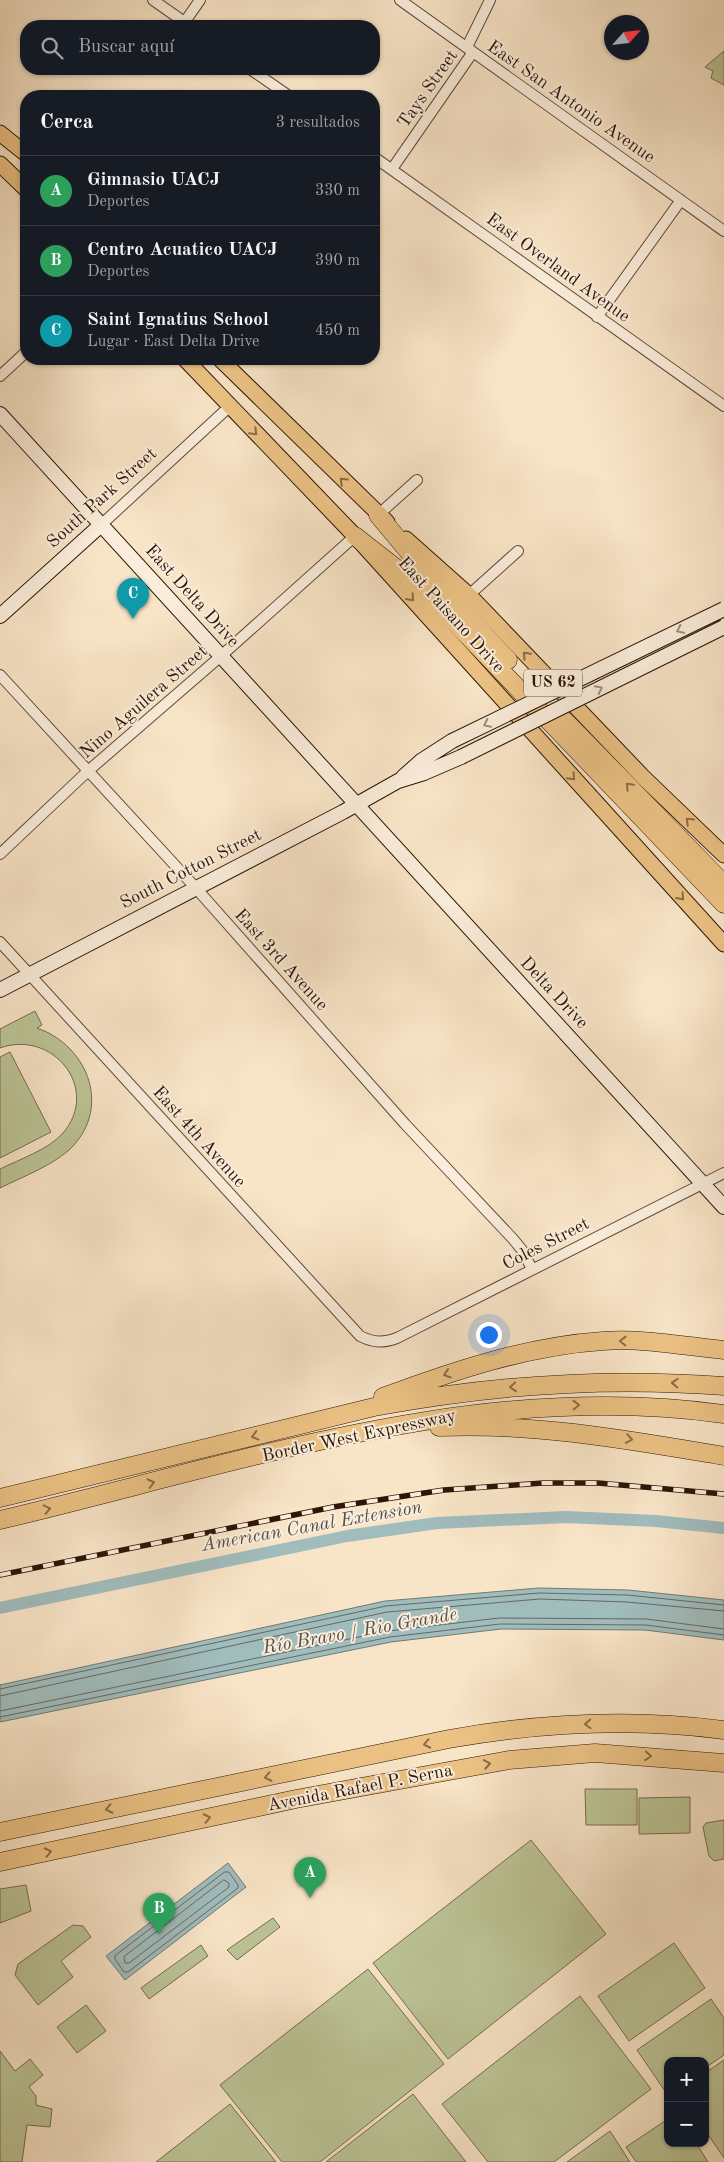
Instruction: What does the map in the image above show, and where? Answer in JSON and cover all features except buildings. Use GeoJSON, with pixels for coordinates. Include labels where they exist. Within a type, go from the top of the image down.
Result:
{"type":"FeatureCollection","features":[{"type":"Feature","properties":{"kind":"highway"},"geometry":{"type":"LineString","coordinates":[[378,515],[423,569],[489,640],[724,884]]}},
{"type":"Feature","properties":{"kind":"highway"},"geometry":{"type":"LineString","coordinates":[[355,536],[424,590],[724,904]]}},
{"type":"Feature","properties":{"kind":"highway"},"geometry":{"type":"LineString","coordinates":[[310,1423],[476,1365],[549,1348],[603,1341],[647,1341],[724,1350]]}},
{"type":"Feature","properties":{"kind":"highway"},"geometry":{"type":"LineString","coordinates":[[0,1498],[310,1423],[418,1399],[518,1386],[629,1381],[724,1386]]}},
{"type":"Feature","properties":{"kind":"highway","name":"Border West Expressway"},"geometry":{"type":"LineString","coordinates":[[0,1520],[317,1442],[371,1430],[468,1414],[563,1405],[652,1406],[724,1414]]}},
{"type":"Feature","properties":{"kind":"highway"},"geometry":{"type":"LineString","coordinates":[[371,1430],[525,1427],[606,1435],[724,1456]]}},
{"type":"Feature","properties":{"kind":"highway","name":"Avenida Rafael P. Serna"},"geometry":{"type":"LineString","coordinates":[[0,1832],[450,1739],[507,1730],[596,1724],[724,1730]]}},
{"type":"Feature","properties":{"kind":"highway","name":"Avenida Rafael P. Serna"},"geometry":{"type":"LineString","coordinates":[[0,1862],[296,1800],[509,1760],[595,1753],[724,1763]]}},
{"type":"Feature","properties":{"kind":"main road"},"geometry":{"type":"LineString","coordinates":[[0,133],[20,149]]}},
{"type":"Feature","properties":{"kind":"main road"},"geometry":{"type":"LineString","coordinates":[[0,164],[20,183]]}},
{"type":"Feature","properties":{"kind":"main road","name":"East Paisano Drive"},"geometry":{"type":"LineString","coordinates":[[190,365],[355,536],[724,944]]}},
{"type":"Feature","properties":{"kind":"main road","name":"East Paisano Drive"},"geometry":{"type":"LineString","coordinates":[[226,365],[378,515],[468,595],[643,777],[724,855]]}},
{"type":"Feature","properties":{"kind":"main road","name":"East Delta Drive"},"geometry":{"type":"LineString","coordinates":[[0,414],[357,804]]}},
{"type":"Feature","properties":{"kind":"main road","name":"South Park Street"},"geometry":{"type":"LineString","coordinates":[[0,616],[102,524]]}},
{"type":"Feature","properties":{"kind":"main road","name":"South Cotton Street"},"geometry":{"type":"LineString","coordinates":[[0,990],[357,804],[398,781],[421,761],[452,741],[724,609]]}},
{"type":"Feature","properties":{"kind":"main road","name":"South Cotton Street"},"geometry":{"type":"LineString","coordinates":[[398,781],[424,773],[461,757],[724,627]]}},
{"type":"Feature","properties":{"kind":"main road","name":"Delta Drive"},"geometry":{"type":"LineString","coordinates":[[357,804],[724,1207]]}},
{"type":"Feature","properties":{"kind":"street"},"geometry":{"type":"LineString","coordinates":[[153,0],[181,20]]}},
{"type":"Feature","properties":{"kind":"street"},"geometry":{"type":"LineString","coordinates":[[189,20],[200,0]]}},
{"type":"Feature","properties":{"kind":"street","name":"East San Antonio Avenue"},"geometry":{"type":"LineString","coordinates":[[400,0],[724,231]]}},
{"type":"Feature","properties":{"kind":"street","name":"Tays Street"},"geometry":{"type":"LineString","coordinates":[[392,169],[470,50],[490,0]]}},
{"type":"Feature","properties":{"kind":"street"},"geometry":{"type":"LineString","coordinates":[[258,75],[280,90]]}},
{"type":"Feature","properties":{"kind":"street","name":"East Overland Avenue"},"geometry":{"type":"LineString","coordinates":[[380,160],[724,406]]}},
{"type":"Feature","properties":{"kind":"street"},"geometry":{"type":"LineString","coordinates":[[597,317],[681,200]]}},
{"type":"Feature","properties":{"kind":"street"},"geometry":{"type":"LineString","coordinates":[[0,376],[20,358]]}},
{"type":"Feature","properties":{"kind":"street","name":"South Park Street"},"geometry":{"type":"LineString","coordinates":[[102,524],[229,407]]}},
{"type":"Feature","properties":{"kind":"street"},"geometry":{"type":"LineString","coordinates":[[378,515],[417,480]]}},
{"type":"Feature","properties":{"kind":"street","name":"Nino Aguilera Street"},"geometry":{"type":"LineString","coordinates":[[0,854],[88,771],[221,656],[355,536]]}},
{"type":"Feature","properties":{"kind":"street"},"geometry":{"type":"LineString","coordinates":[[468,595],[518,551]]}},
{"type":"Feature","properties":{"kind":"street","name":"East 3rd Avenue"},"geometry":{"type":"LineString","coordinates":[[0,675],[195,887],[372,1087],[513,1239],[522,1250],[532,1269]]}},
{"type":"Feature","properties":{"kind":"street","name":"East 4th Avenue"},"geometry":{"type":"LineString","coordinates":[[0,942],[360,1336],[382,1343]]}},
{"type":"Feature","properties":{"kind":"street","name":"Coles Street"},"geometry":{"type":"LineString","coordinates":[[382,1343],[397,1338],[724,1173]]}},
{"type":"Feature","properties":{"kind":"green space"},"geometry":{"type":"Polygon","coordinates":[[[724,51],[724,85],[711,78],[713,71],[705,67],[724,51]]]}},
{"type":"Feature","properties":{"kind":"green space"},"geometry":{"type":"Polygon","coordinates":[[[35,1011],[42,1025],[37,1028],[55,1037],[70,1049],[82,1064],[89,1081],[92,1099],[89,1117],[82,1135],[61,1157],[0,1188],[0,1169],[33,1154],[57,1139],[73,1116],[77,1098],[74,1082],[66,1067],[53,1055],[38,1047],[19,1044],[0,1048],[0,1029],[35,1011]]]}},
{"type":"Feature","properties":{"kind":"green space"},"geometry":{"type":"Polygon","coordinates":[[[10,1052],[51,1132],[0,1158],[0,1057],[10,1052]]]}},
{"type":"Feature","properties":{"kind":"green space"},"geometry":{"type":"Polygon","coordinates":[[[585,1789],[637,1789],[637,1825],[586,1825],[585,1789]]]}},
{"type":"Feature","properties":{"kind":"green space"},"geometry":{"type":"Polygon","coordinates":[[[690,1797],[690,1833],[639,1834],[639,1798],[690,1797]]]}},
{"type":"Feature","properties":{"kind":"green space"},"geometry":{"type":"Polygon","coordinates":[[[724,1820],[724,1859],[714,1861],[709,1856],[703,1827],[706,1823],[724,1820]]]}},
{"type":"Feature","properties":{"kind":"green space"},"geometry":{"type":"Polygon","coordinates":[[[531,1840],[606,1934],[448,2059],[373,1963],[531,1840]]]}},
{"type":"Feature","properties":{"kind":"green space"},"geometry":{"type":"Polygon","coordinates":[[[26,1885],[31,1911],[0,1923],[0,1889],[26,1885]]]}},
{"type":"Feature","properties":{"kind":"green space"},"geometry":{"type":"Polygon","coordinates":[[[273,1918],[280,1927],[237,1960],[227,1950],[273,1918]]]}},
{"type":"Feature","properties":{"kind":"green space"},"geometry":{"type":"Polygon","coordinates":[[[73,1925],[83,1926],[91,1937],[61,1961],[73,1977],[38,2005],[15,1975],[18,1964],[73,1925]]]}},
{"type":"Feature","properties":{"kind":"green space"},"geometry":{"type":"Polygon","coordinates":[[[674,1943],[705,1988],[629,2041],[598,1996],[674,1943]]]}},
{"type":"Feature","properties":{"kind":"green space"},"geometry":{"type":"Polygon","coordinates":[[[201,1945],[208,1956],[149,1999],[141,1988],[201,1945]]]}},
{"type":"Feature","properties":{"kind":"green space"},"geometry":{"type":"Polygon","coordinates":[[[368,1969],[444,2064],[320,2162],[282,2162],[220,2085],[368,1969]]]}},
{"type":"Feature","properties":{"kind":"green space"},"geometry":{"type":"Polygon","coordinates":[[[580,1996],[651,2089],[554,2162],[488,2162],[442,2104],[580,1996]]]}},
{"type":"Feature","properties":{"kind":"green space"},"geometry":{"type":"Polygon","coordinates":[[[711,1999],[724,2018],[724,2055],[709,2065],[709,2057],[664,2057],[664,2090],[637,2050],[711,1999]]]}},
{"type":"Feature","properties":{"kind":"green space"},"geometry":{"type":"Polygon","coordinates":[[[86,2005],[106,2031],[77,2053],[57,2027],[86,2005]]]}},
{"type":"Feature","properties":{"kind":"green space"},"geometry":{"type":"Polygon","coordinates":[[[0,2051],[15,2071],[30,2059],[43,2075],[29,2087],[36,2096],[36,2105],[52,2109],[50,2127],[27,2125],[22,2162],[0,2162],[0,2051]]]}},
{"type":"Feature","properties":{"kind":"green space"},"geometry":{"type":"Polygon","coordinates":[[[724,2060],[724,2158],[709,2136],[709,2070],[724,2060]]]}},
{"type":"Feature","properties":{"kind":"green space"},"geometry":{"type":"Polygon","coordinates":[[[413,2094],[466,2162],[326,2162],[413,2094]]]}},
{"type":"Feature","properties":{"kind":"green space"},"geometry":{"type":"Polygon","coordinates":[[[230,2104],[276,2162],[156,2162],[230,2104]]]}},
{"type":"Feature","properties":{"kind":"green space"},"geometry":{"type":"Polygon","coordinates":[[[664,2122],[664,2147],[699,2147],[708,2162],[636,2162],[626,2147],[664,2122]]]}},
{"type":"Feature","properties":{"kind":"green space"},"geometry":{"type":"Polygon","coordinates":[[[610,2131],[630,2162],[567,2162],[610,2131]]]}},
{"type":"Feature","properties":{"kind":"water","name":"Río Bravo / Rio Grande"},"geometry":{"type":"Polygon","coordinates":[[[539,1588],[628,1590],[724,1600],[724,1640],[645,1630],[501,1629],[391,1642],[0,1722],[0,1685],[385,1601],[539,1588]]]}},
{"type":"Feature","properties":{"kind":"water"},"geometry":{"type":"Polygon","coordinates":[[[228,1863],[246,1887],[125,1980],[106,1956],[228,1863]]]}},
{"type":"Feature","properties":{"kind":"waterway","name":"American Canal Extension"},"geometry":{"type":"LineString","coordinates":[[0,1608],[347,1536],[437,1523],[566,1517],[656,1521],[724,1528]]}},
{"type":"Feature","properties":{"kind":"railway"},"geometry":{"type":"LineString","coordinates":[[0,1575],[333,1507],[444,1490],[543,1483],[598,1483],[724,1494]]}},
{"type":"Feature","properties":{"kind":"place","name":"Saint Ignatius School"},"geometry":{"type":"Point","coordinates":[133,619]}},
{"type":"Feature","properties":{"kind":"place","name":"Gimnasio UACJ"},"geometry":{"type":"Point","coordinates":[310,1898]}},
{"type":"Feature","properties":{"kind":"place","name":"Centro Acuatico UACJ"},"geometry":{"type":"Point","coordinates":[159,1934]}}]}
